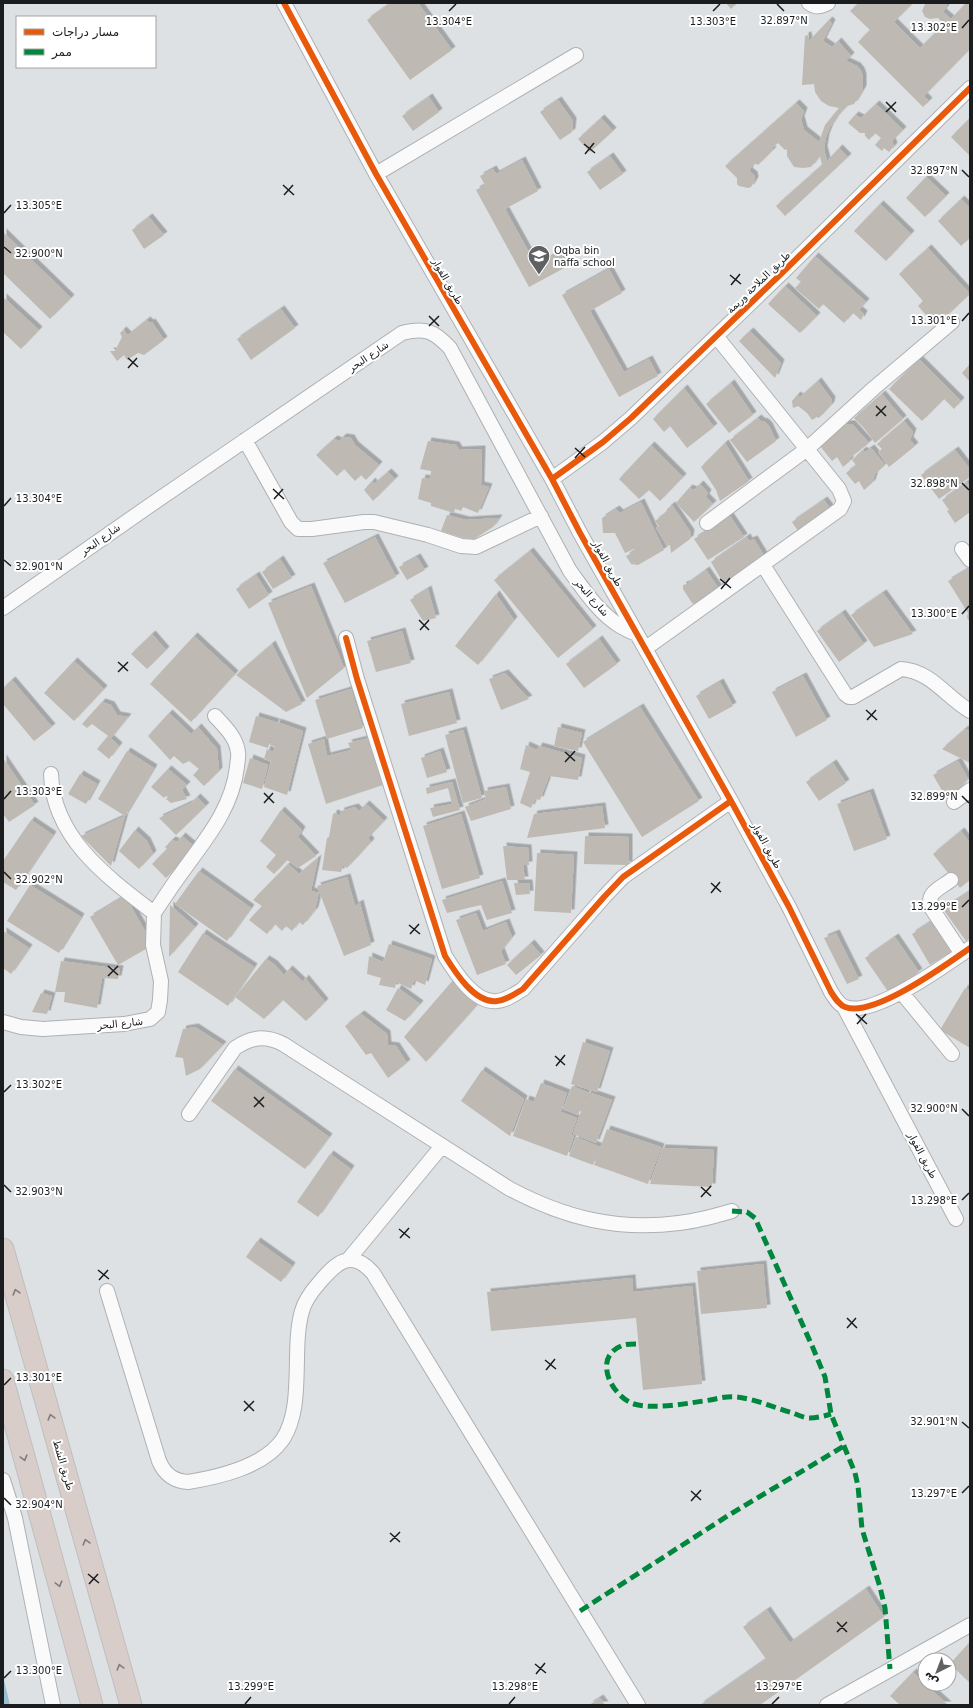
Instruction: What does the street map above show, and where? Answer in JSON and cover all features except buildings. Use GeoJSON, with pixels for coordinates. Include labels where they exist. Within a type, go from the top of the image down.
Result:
{"type":"FeatureCollection","features":[{"type":"Feature","properties":{"kind":"highway","name":"طريق الشط"},"geometry":{"type":"LineString","coordinates":[[3,1249],[131,1705]]}},
{"type":"Feature","properties":{"kind":"highway"},"geometry":{"type":"LineString","coordinates":[[3,1380],[92,1705]]}},
{"type":"Feature","properties":{"kind":"street","name":"طريق الفوار"},"geometry":{"type":"LineString","coordinates":[[284,3],[376,174],[552,479],[731,801],[789,907],[831,992],[837,1001],[844,1007],[956,1219]]}},
{"type":"Feature","properties":{"kind":"street"},"geometry":{"type":"LineString","coordinates":[[809,3],[815,7],[821,7],[828,3]]}},
{"type":"Feature","properties":{"kind":"street"},"geometry":{"type":"LineString","coordinates":[[376,174],[576,55]]}},
{"type":"Feature","properties":{"kind":"street","name":"طريق الملاحة وريمة"},"geometry":{"type":"LineString","coordinates":[[552,479],[602,442],[631,418],[784,271],[970,88]]}},
{"type":"Feature","properties":{"kind":"street"},"geometry":{"type":"LineString","coordinates":[[706,523],[807,448],[874,388],[952,322]]}},
{"type":"Feature","properties":{"kind":"street","name":"شارع البحر"},"geometry":{"type":"LineString","coordinates":[[3,608],[402,333],[416,330],[428,331],[440,338],[450,348],[570,571],[588,595],[619,626],[637,634]]}},
{"type":"Feature","properties":{"kind":"street"},"geometry":{"type":"LineString","coordinates":[[646,648],[840,509],[844,501],[839,489],[716,336]]}},
{"type":"Feature","properties":{"kind":"street"},"geometry":{"type":"LineString","coordinates":[[246,440],[291,522],[298,529],[312,529],[374,522],[428,535],[461,546],[476,547],[541,516]]}},
{"type":"Feature","properties":{"kind":"street"},"geometry":{"type":"LineString","coordinates":[[763,565],[845,694],[849,697],[853,697],[901,669],[910,670],[931,680],[970,711]]}},
{"type":"Feature","properties":{"kind":"street"},"geometry":{"type":"LineString","coordinates":[[346,638],[357,679],[445,956],[454,970],[471,990],[484,999],[496,1001],[509,997],[523,989],[623,877],[731,801]]}},
{"type":"Feature","properties":{"kind":"street"},"geometry":{"type":"LineString","coordinates":[[51,774],[56,805],[70,835],[84,854],[100,870],[154,913],[204,844],[223,813],[231,795],[236,775],[238,752],[232,736],[215,716]]}},
{"type":"Feature","properties":{"kind":"street"},"geometry":{"type":"LineString","coordinates":[[954,802],[970,790]]}},
{"type":"Feature","properties":{"kind":"street"},"geometry":{"type":"LineString","coordinates":[[844,1007],[851,1009],[869,1007],[902,993],[966,951],[932,909],[929,902],[932,894],[951,880]]}},
{"type":"Feature","properties":{"kind":"street","name":"شارع البحر"},"geometry":{"type":"LineString","coordinates":[[3,1022],[21,1027],[44,1029],[124,1024],[141,1022],[150,1019],[158,1012],[161,981],[153,945],[154,913]]}},
{"type":"Feature","properties":{"kind":"street"},"geometry":{"type":"LineString","coordinates":[[902,993],[952,1054]]}},
{"type":"Feature","properties":{"kind":"street"},"geometry":{"type":"LineString","coordinates":[[189,1114],[235,1048],[243,1042],[253,1038],[273,1039],[510,1189],[565,1214],[618,1224],[657,1225],[695,1220],[732,1211]]}},
{"type":"Feature","properties":{"kind":"street"},"geometry":{"type":"LineString","coordinates":[[348,1260],[442,1146]]}},
{"type":"Feature","properties":{"kind":"street"},"geometry":{"type":"LineString","coordinates":[[107,1291],[162,1468],[173,1479],[188,1482],[247,1467],[261,1460],[273,1451],[283,1439],[290,1426],[294,1411],[300,1320],[304,1305],[311,1292],[338,1263],[348,1260],[358,1261],[367,1266],[373,1273],[638,1705]]}},
{"type":"Feature","properties":{"kind":"street"},"geometry":{"type":"LineString","coordinates":[[3,1480],[15,1518],[53,1705]]}},
{"type":"Feature","properties":{"kind":"street"},"geometry":{"type":"LineString","coordinates":[[827,1705],[970,1624]]}},
{"type":"Feature","properties":{"kind":"water"},"geometry":{"type":"Polygon","coordinates":[[[3,1676],[10,1705],[3,1705],[3,1676]]]}},
{"type":"Feature","properties":{"kind":"marked path"},"geometry":{"type":"LineString","coordinates":[[732,1211],[747,1212],[755,1218],[825,1377],[831,1414],[855,1473],[858,1486],[862,1529],[885,1608],[890,1669]]}},
{"type":"Feature","properties":{"kind":"marked path"},"geometry":{"type":"LineString","coordinates":[[636,1344],[623,1345],[612,1352],[608,1359],[607,1368],[608,1377],[613,1386],[619,1394],[634,1404],[642,1406],[661,1406],[724,1397],[734,1397],[758,1402],[806,1418],[815,1418],[831,1414]]}},
{"type":"Feature","properties":{"kind":"marked path"},"geometry":{"type":"LineString","coordinates":[[580,1611],[729,1515],[844,1446]]}},
{"type":"Feature","properties":{"kind":"cycle path"},"geometry":{"type":"LineString","coordinates":[[284,3],[376,174],[552,479],[580,533],[731,801],[789,907],[831,992],[836,999],[845,1007],[857,1008],[873,1005],[928,977],[970,948]]}},
{"type":"Feature","properties":{"kind":"cycle path"},"geometry":{"type":"LineString","coordinates":[[552,479],[603,442],[631,418],[784,271],[970,88]]}},
{"type":"Feature","properties":{"kind":"cycle path"},"geometry":{"type":"LineString","coordinates":[[346,638],[357,679],[445,956],[466,986],[489,1001],[504,999],[523,989],[623,877],[731,801]]}},
{"type":"Feature","properties":{"kind":"place","name":"Oqba bin naffa school"},"geometry":{"type":"Point","coordinates":[539,276]}}]}
